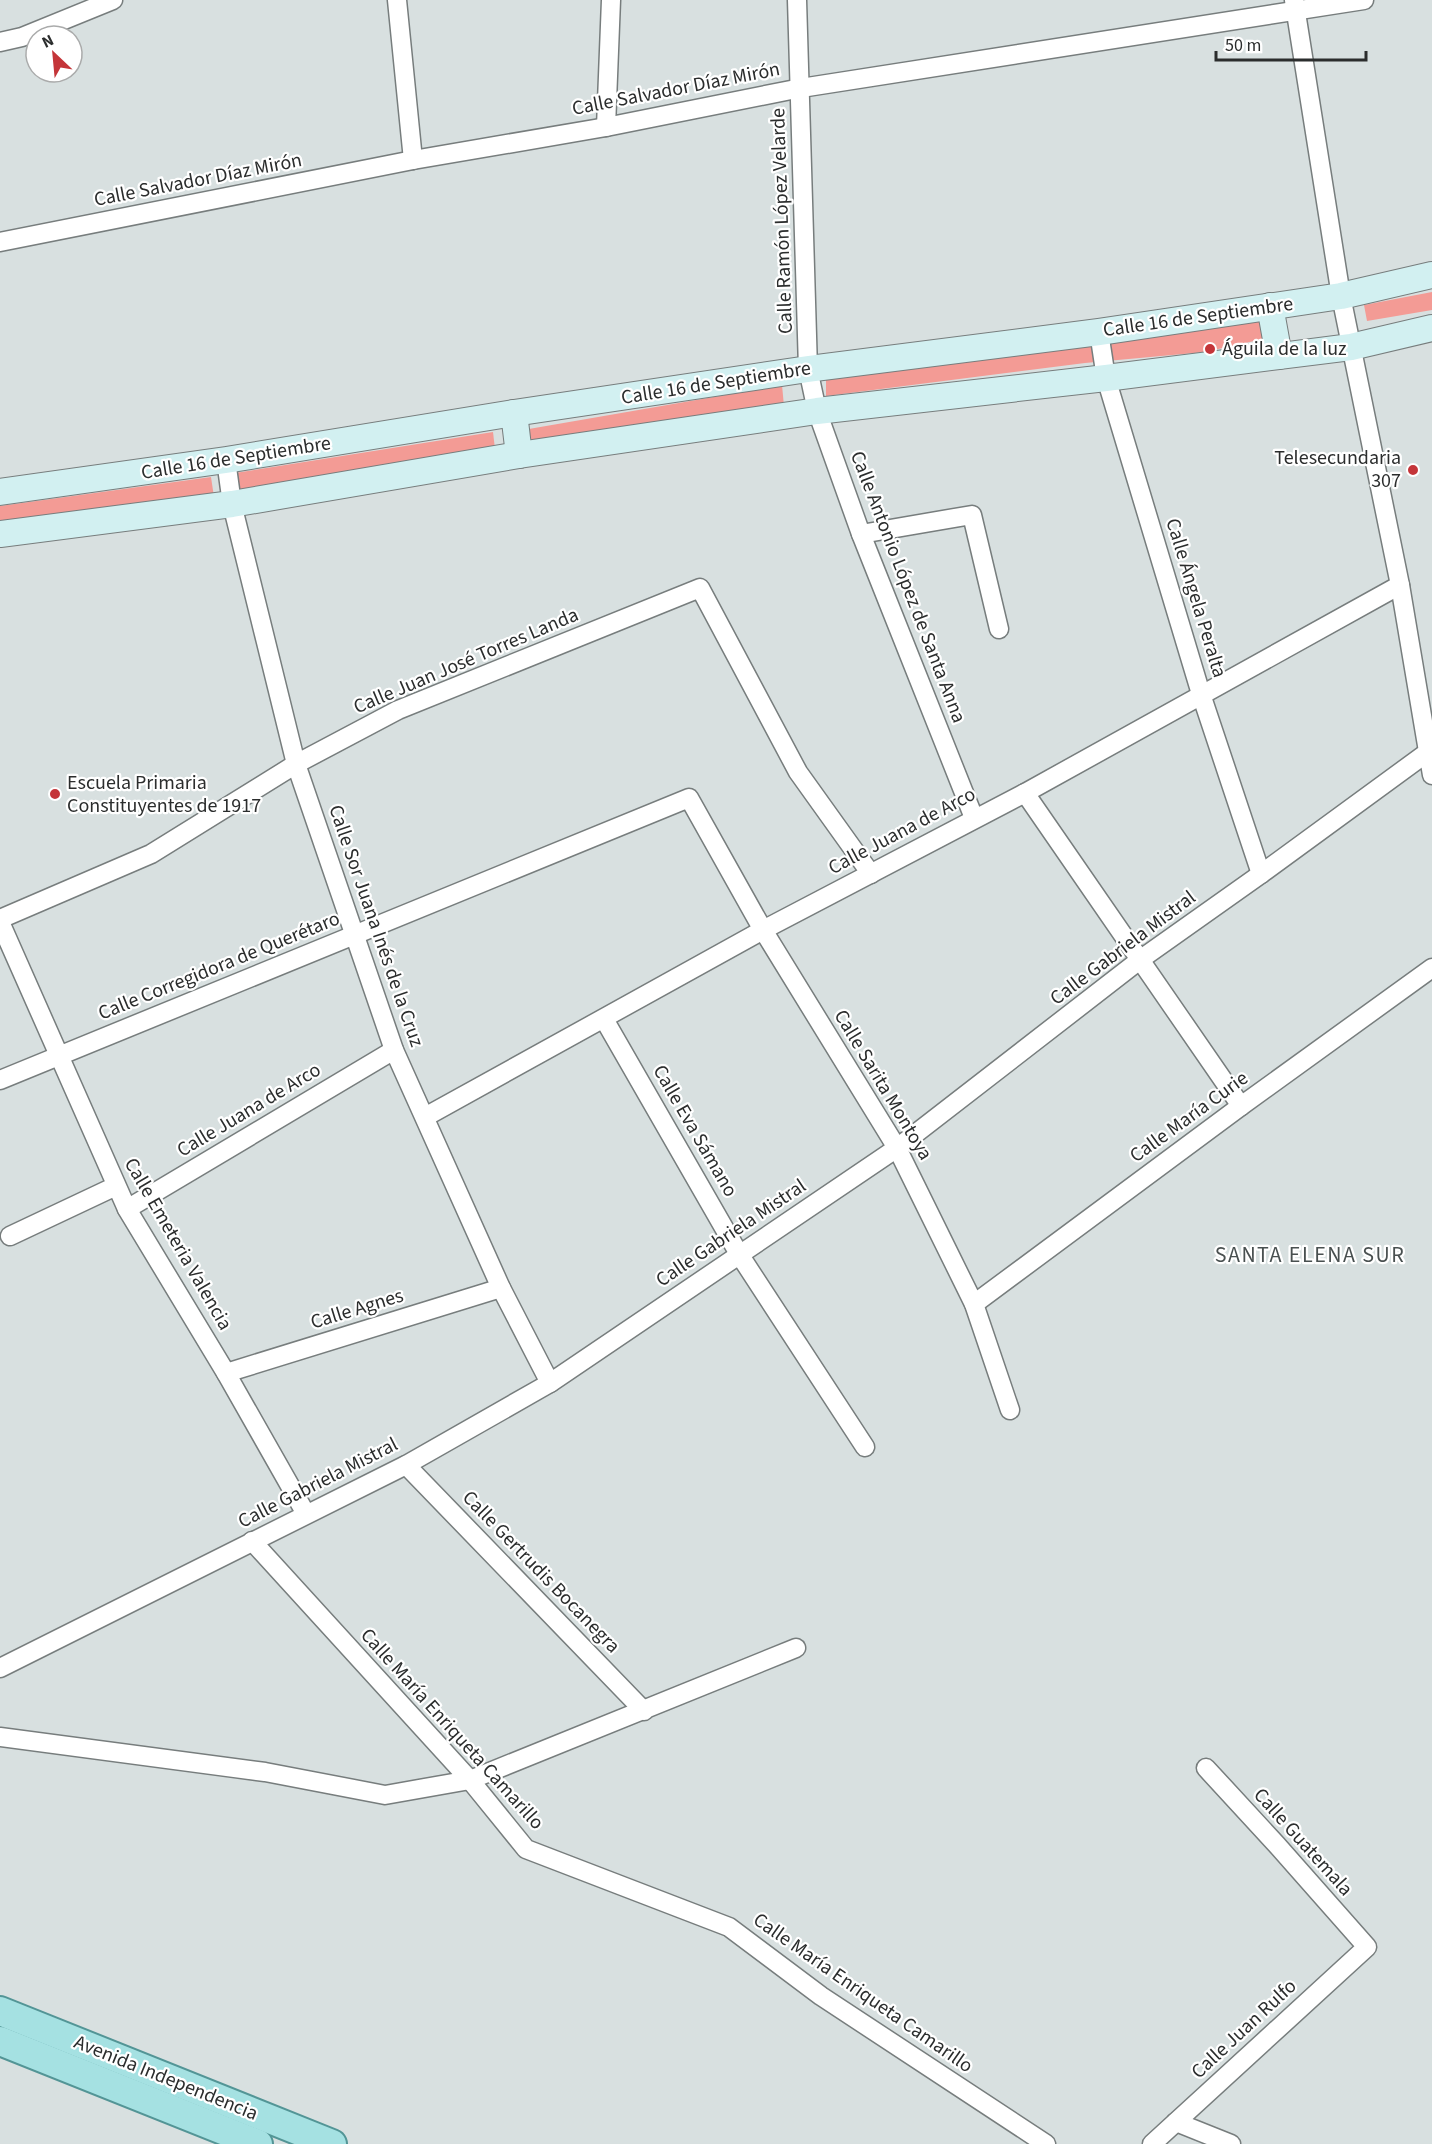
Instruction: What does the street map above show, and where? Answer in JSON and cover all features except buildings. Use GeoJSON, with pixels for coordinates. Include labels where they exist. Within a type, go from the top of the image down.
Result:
{"type":"FeatureCollection","features":[{"type":"Feature","properties":{"kind":"main road","name":"Avenida Independencia"},"geometry":{"type":"LineString","coordinates":[[0,2011],[332,2144]]}},
{"type":"Feature","properties":{"kind":"main road","name":"Avenida Independencia"},"geometry":{"type":"LineString","coordinates":[[0,2041],[222,2138],[258,2144]]}},
{"type":"Feature","properties":{"kind":"street"},"geometry":{"type":"LineString","coordinates":[[0,42],[22,37],[112,0]]}},
{"type":"Feature","properties":{"kind":"street"},"geometry":{"type":"LineString","coordinates":[[397,0],[413,160]]}},
{"type":"Feature","properties":{"kind":"street"},"geometry":{"type":"LineString","coordinates":[[606,127],[611,0]]}},
{"type":"Feature","properties":{"kind":"street","name":"Calle Ramón López Velarde"},"geometry":{"type":"LineString","coordinates":[[797,0],[808,369]]}},
{"type":"Feature","properties":{"kind":"street","name":"Calle Salvador Díaz Mirón"},"geometry":{"type":"LineString","coordinates":[[0,242],[413,160],[606,127],[801,88],[1294,5],[1364,0]]}},
{"type":"Feature","properties":{"kind":"street"},"geometry":{"type":"LineString","coordinates":[[1294,5],[1341,296],[1400,585],[1430,750],[1432,775]]}},
{"type":"Feature","properties":{"kind":"street","name":"Calle 16 de Septiembre"},"geometry":{"type":"LineString","coordinates":[[0,492],[226,460],[514,413],[808,369],[1099,332],[1341,296],[1432,275]]}},
{"type":"Feature","properties":{"kind":"street"},"geometry":{"type":"LineString","coordinates":[[1270,306],[1279,356]]}},
{"type":"Feature","properties":{"kind":"street"},"geometry":{"type":"LineString","coordinates":[[0,534],[232,504],[519,455],[817,411],[1351,347],[1432,328]]}},
{"type":"Feature","properties":{"kind":"street","name":"Calle Ángela Peralta"},"geometry":{"type":"LineString","coordinates":[[1099,332],[1106,378],[1201,694],[1262,874]]}},
{"type":"Feature","properties":{"kind":"street","name":"Calle Antonio López de Santa Anna"},"geometry":{"type":"LineString","coordinates":[[808,369],[817,411],[861,534],[974,818]]}},
{"type":"Feature","properties":{"kind":"street"},"geometry":{"type":"LineString","coordinates":[[514,413],[519,455]]}},
{"type":"Feature","properties":{"kind":"street","name":"Calle Sor Juana Inés de la Cruz"},"geometry":{"type":"LineString","coordinates":[[226,460],[232,504],[296,764],[353,936],[394,1050],[501,1288],[550,1383]]}},
{"type":"Feature","properties":{"kind":"street"},"geometry":{"type":"LineString","coordinates":[[861,534],[972,515],[999,629]]}},
{"type":"Feature","properties":{"kind":"street","name":"Calle Juana de Arco"},"geometry":{"type":"LineString","coordinates":[[425,1117],[763,930],[1025,793],[1400,585]]}},
{"type":"Feature","properties":{"kind":"street","name":"Calle Juan José Torres Landa"},"geometry":{"type":"LineString","coordinates":[[0,920],[151,854],[296,764],[398,710],[700,588],[798,772],[871,874]]}},
{"type":"Feature","properties":{"kind":"street","name":"Calle Gabriela Mistral"},"geometry":{"type":"LineString","coordinates":[[0,1668],[406,1465],[550,1383],[897,1148],[1141,959],[1262,874],[1430,750]]}},
{"type":"Feature","properties":{"kind":"street"},"geometry":{"type":"LineString","coordinates":[[1025,793],[1241,1106]]}},
{"type":"Feature","properties":{"kind":"street","name":"Calle Corregidora de Querétaro"},"geometry":{"type":"LineString","coordinates":[[0,1080],[689,798]]}},
{"type":"Feature","properties":{"kind":"street","name":"Calle Sarita Montoya"},"geometry":{"type":"LineString","coordinates":[[689,798],[763,930],[897,1148],[974,1304],[1010,1410]]}},
{"type":"Feature","properties":{"kind":"street","name":"Calle Emeteria Valencia"},"geometry":{"type":"LineString","coordinates":[[0,920],[127,1209],[226,1373],[306,1514]]}},
{"type":"Feature","properties":{"kind":"street","name":"Calle María Curie"},"geometry":{"type":"LineString","coordinates":[[974,1304],[1432,968]]}},
{"type":"Feature","properties":{"kind":"street","name":"Calle Eva Sámano"},"geometry":{"type":"LineString","coordinates":[[604,1019],[740,1254],[866,1447]]}},
{"type":"Feature","properties":{"kind":"street","name":"Calle Juana de Arco"},"geometry":{"type":"LineString","coordinates":[[127,1209],[394,1050]]}},
{"type":"Feature","properties":{"kind":"street"},"geometry":{"type":"LineString","coordinates":[[10,1236],[116,1186]]}},
{"type":"Feature","properties":{"kind":"street","name":"Calle Agnes"},"geometry":{"type":"LineString","coordinates":[[226,1373],[501,1288]]}},
{"type":"Feature","properties":{"kind":"street","name":"Calle Gertrudis Bocanegra"},"geometry":{"type":"LineString","coordinates":[[406,1465],[644,1711]]}},
{"type":"Feature","properties":{"kind":"street","name":"Calle María Enriqueta Camarillo"},"geometry":{"type":"LineString","coordinates":[[252,1541],[470,1780],[526,1848],[729,1927],[821,1996],[1046,2144]]}},
{"type":"Feature","properties":{"kind":"street"},"geometry":{"type":"LineString","coordinates":[[0,1737],[265,1772],[385,1795],[470,1780],[796,1648]]}},
{"type":"Feature","properties":{"kind":"street","name":"Calle Guatemala"},"geometry":{"type":"LineString","coordinates":[[1206,1768],[1367,1947]]}},
{"type":"Feature","properties":{"kind":"street","name":"Calle Juan Rulfo"},"geometry":{"type":"LineString","coordinates":[[1152,2144],[1367,1947]]}},
{"type":"Feature","properties":{"kind":"street"},"geometry":{"type":"LineString","coordinates":[[1176,2122],[1232,2144]]}},
{"type":"Feature","properties":{"kind":"shaded area"},"geometry":{"type":"Polygon","coordinates":[[[1432,292],[1432,310],[1367,321],[1364,305],[1432,292]]]}},
{"type":"Feature","properties":{"kind":"shaded area"},"geometry":{"type":"Polygon","coordinates":[[[1258,312],[1263,339],[1205,352],[1085,363],[826,396],[826,379],[1258,312]]]}},
{"type":"Feature","properties":{"kind":"shaded area"},"geometry":{"type":"Polygon","coordinates":[[[782,385],[784,406],[525,444],[523,430],[782,385]]]}},
{"type":"Feature","properties":{"kind":"shaded area"},"geometry":{"type":"Polygon","coordinates":[[[493,432],[495,449],[239,491],[235,473],[493,432]]]}},
{"type":"Feature","properties":{"kind":"shaded area"},"geometry":{"type":"Polygon","coordinates":[[[211,477],[214,497],[0,523],[0,506],[211,477]]]}},
{"type":"Feature","properties":{"kind":"place","name":"Águila de la luz"},"geometry":{"type":"Point","coordinates":[1210,349]}},
{"type":"Feature","properties":{"kind":"place","name":"Telesecundaria 307"},"geometry":{"type":"Point","coordinates":[1413,470]}},
{"type":"Feature","properties":{"kind":"place","name":"Escuela Primaria Constituyentes de 1917"},"geometry":{"type":"Point","coordinates":[55,794]}},
{"type":"Feature","properties":{"kind":"district","name":"SANTA ELENA SUR"},"geometry":{"type":"Point","coordinates":[1310,1255]}}]}
